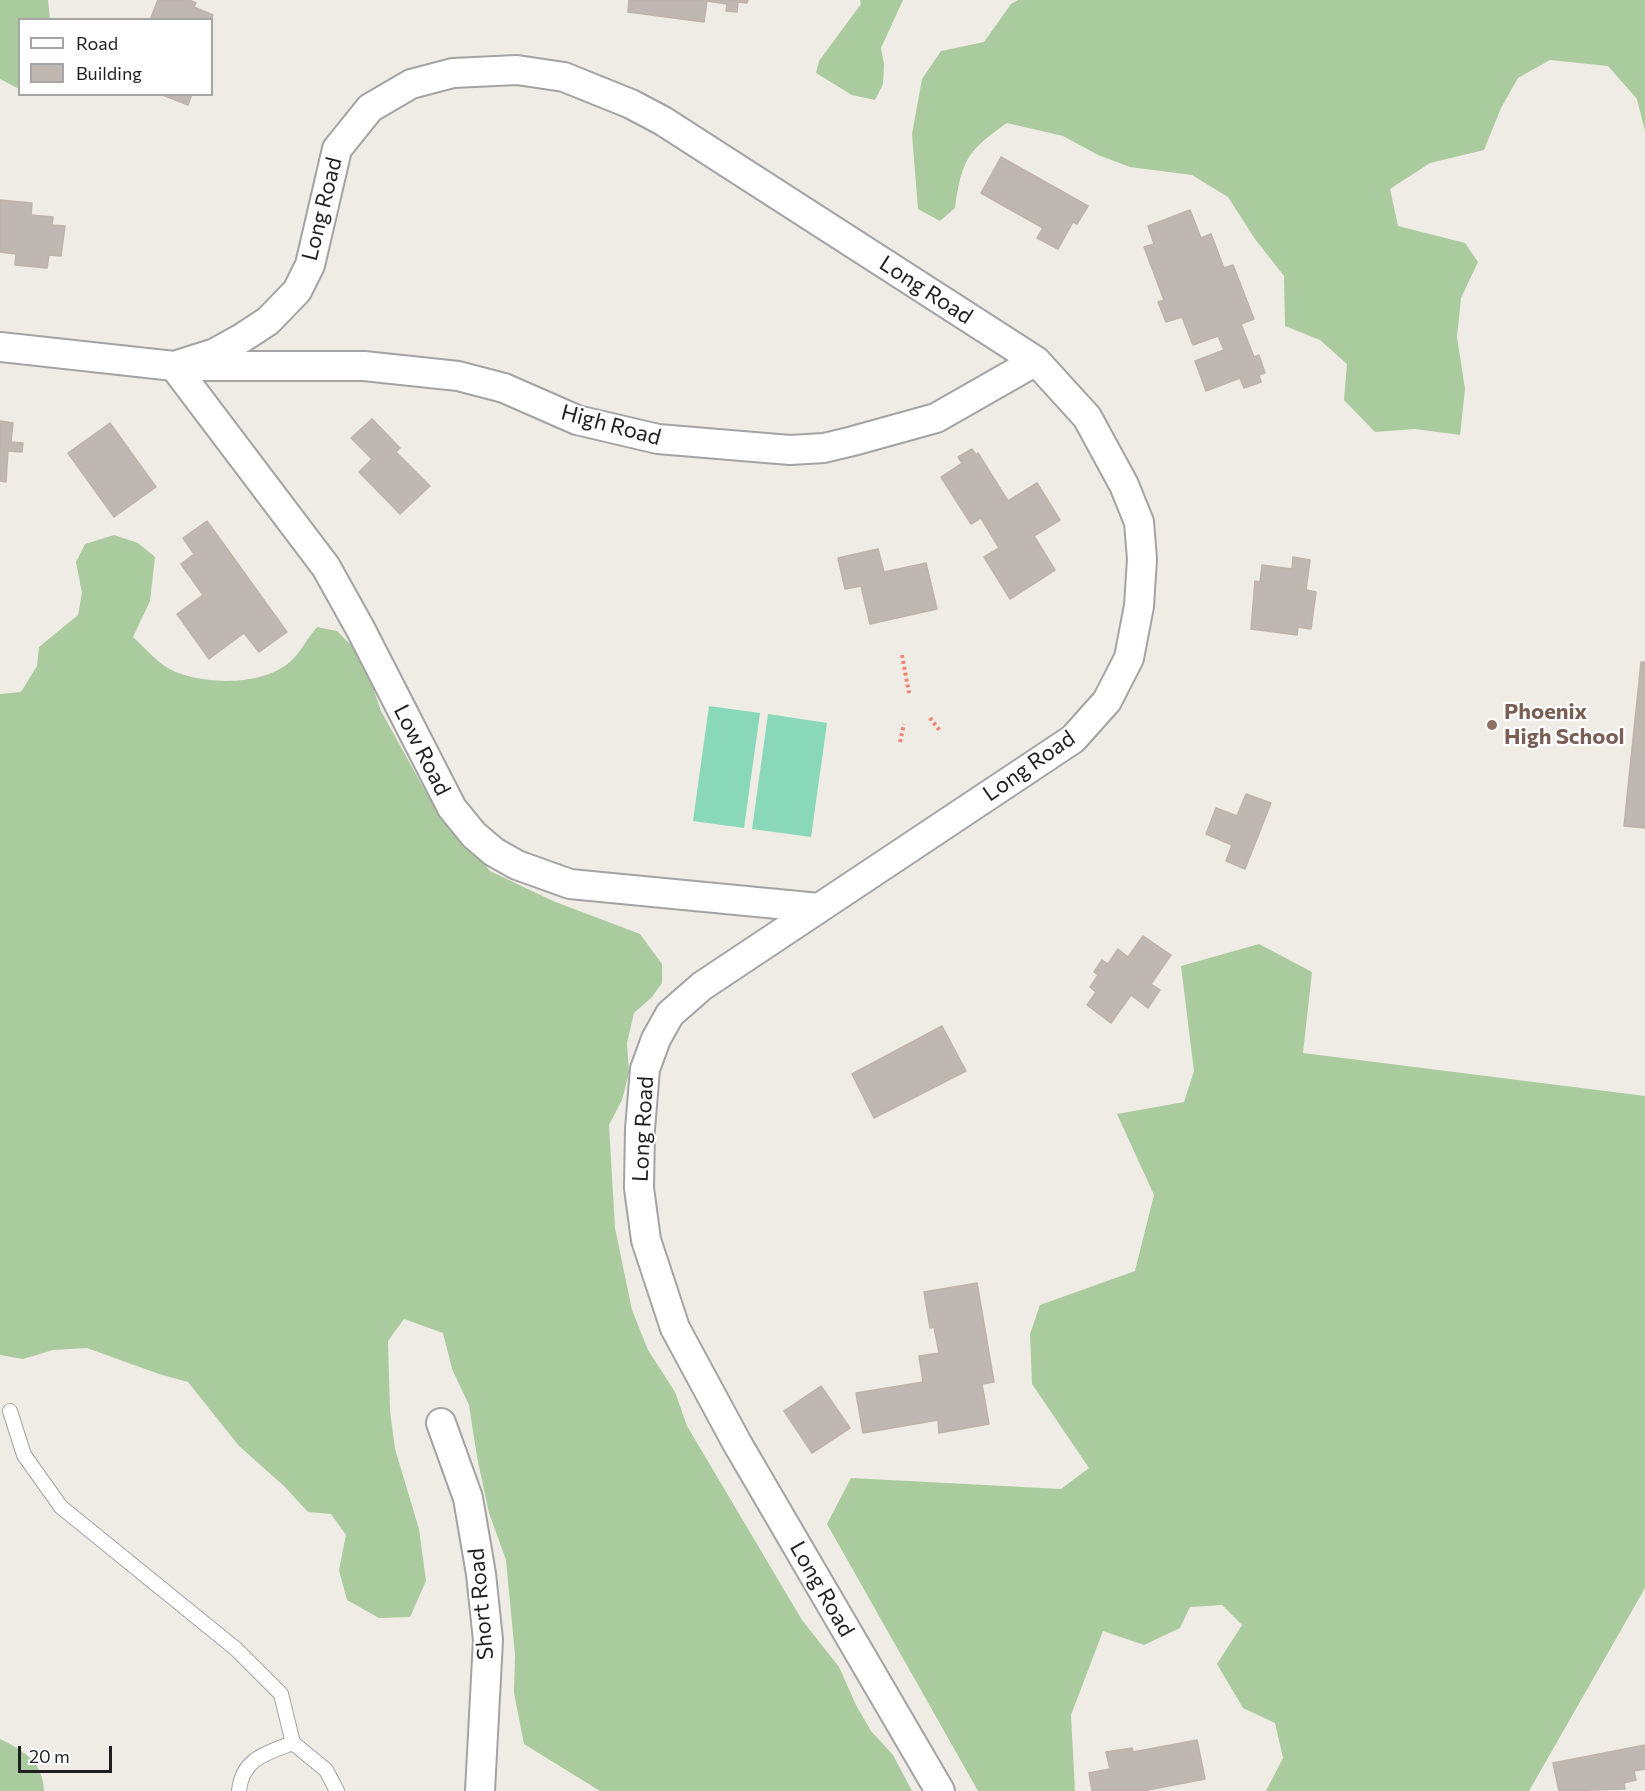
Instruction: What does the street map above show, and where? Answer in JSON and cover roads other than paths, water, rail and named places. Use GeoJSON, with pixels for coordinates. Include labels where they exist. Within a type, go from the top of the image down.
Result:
{"type":"FeatureCollection","features":[{"type":"Feature","properties":{"kind":"street","name":"Long Road"},"geometry":{"type":"LineString","coordinates":[[174,366],[215,352],[242,338],[268,321],[297,291],[310,265],[337,149],[370,108],[411,84],[453,73],[517,70],[564,77],[631,104],[663,121],[1036,361],[1087,417],[1124,485],[1139,522],[1141,571],[1139,606],[1129,658],[1107,701],[1073,739],[702,986],[670,1014],[656,1040],[645,1069],[640,1129],[639,1188],[646,1240],[675,1328],[737,1443],[940,1791]]}},
{"type":"Feature","properties":{"kind":"street","name":"High Road"},"geometry":{"type":"LineString","coordinates":[[0,347],[174,366],[364,366],[458,376],[504,388],[577,420],[658,440],[790,450],[824,448],[936,418],[1036,361]]}},
{"type":"Feature","properties":{"kind":"street","name":"Low Road"},"geometry":{"type":"LineString","coordinates":[[174,366],[326,567],[361,630],[452,808],[474,836],[517,866],[570,884],[819,908]]}},
{"type":"Feature","properties":{"kind":"street","name":"Short Road"},"geometry":{"type":"LineString","coordinates":[[441,1423],[468,1498],[481,1574],[488,1640],[480,1791]]}},
{"type":"Feature","properties":{"kind":"lane"},"geometry":{"type":"LineString","coordinates":[[10,1411],[24,1455],[62,1507],[236,1649],[281,1694],[293,1743],[326,1770],[337,1791]]}},
{"type":"Feature","properties":{"kind":"lane"},"geometry":{"type":"LineString","coordinates":[[239,1791],[240,1776],[261,1754],[293,1743]]}},
{"type":"Feature","properties":{"kind":"place","name":"Phoenix High School"},"geometry":{"type":"Point","coordinates":[1492,725]}}]}
